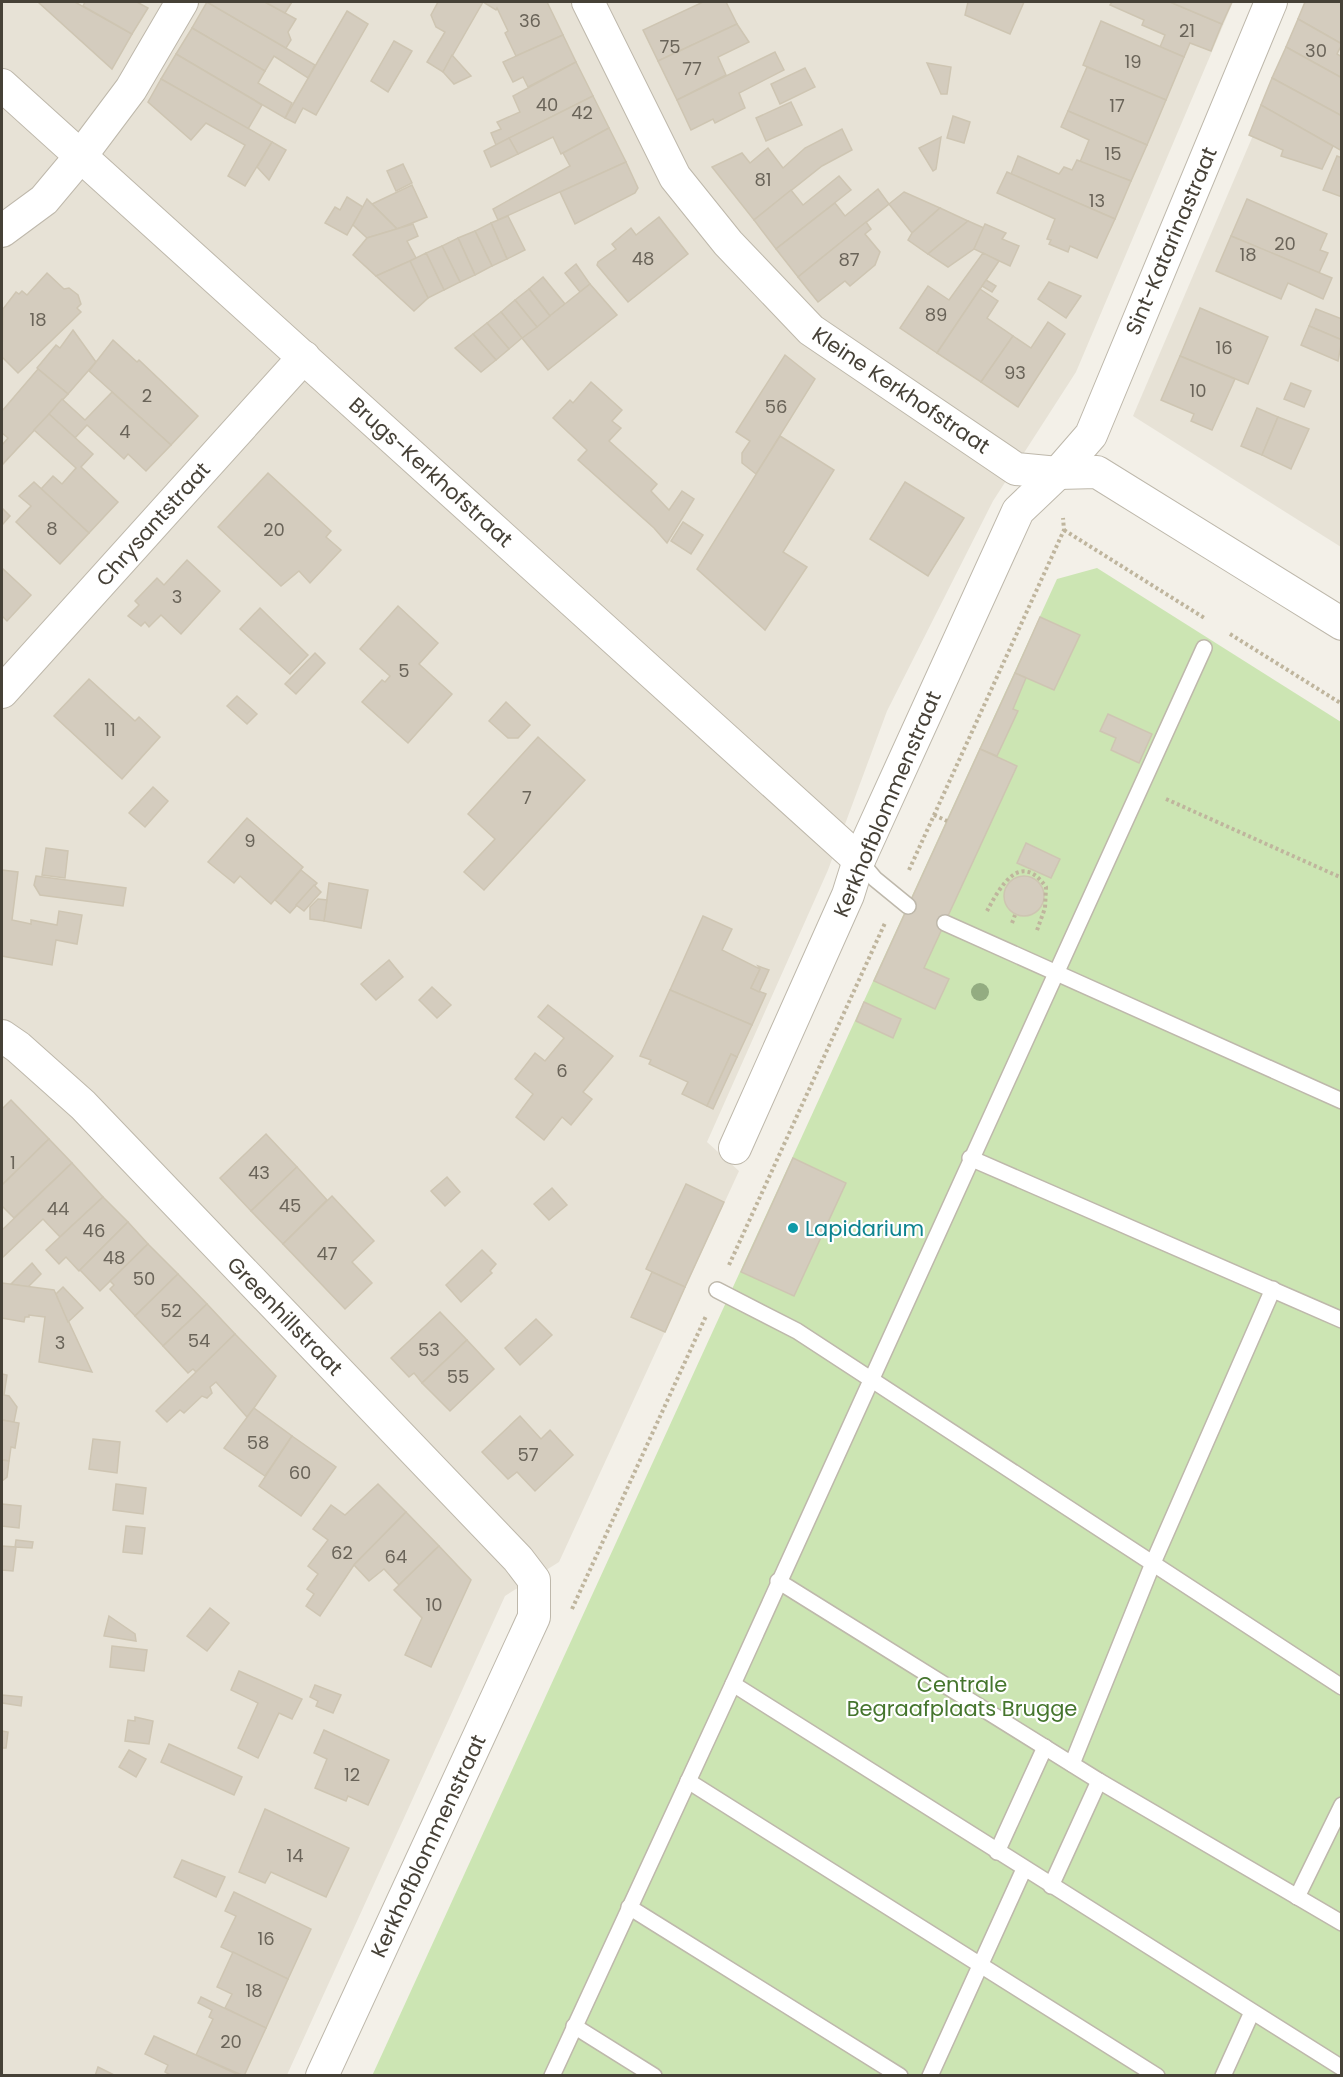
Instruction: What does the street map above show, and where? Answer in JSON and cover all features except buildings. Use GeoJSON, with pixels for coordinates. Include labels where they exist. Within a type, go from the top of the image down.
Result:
{"type":"FeatureCollection","features":[{"type":"Feature","properties":{"kind":"street"},"geometry":{"type":"LineString","coordinates":[[2,231],[44,200],[80,157],[131,89],[182,2]]}},
{"type":"Feature","properties":{"kind":"street","name":"Kleine Kerkhofstraat"},"geometry":{"type":"LineString","coordinates":[[588,2],[675,177],[728,243],[811,330],[1016,469],[1058,473],[1097,472],[1341,624]]}},
{"type":"Feature","properties":{"kind":"street","name":"Sint-Katarinastraat"},"geometry":{"type":"LineString","coordinates":[[1058,473],[1091,435],[1270,2]]}},
{"type":"Feature","properties":{"kind":"street","name":"Brugs-Kerkhofstraat"},"geometry":{"type":"LineString","coordinates":[[2,85],[859,860]]}},
{"type":"Feature","properties":{"kind":"street","name":"Chrysantstraat"},"geometry":{"type":"LineString","coordinates":[[2,692],[304,357]]}},
{"type":"Feature","properties":{"kind":"street","name":"Kerkhofblommenstraat"},"geometry":{"type":"LineString","coordinates":[[735,1148],[848,895],[859,860],[1018,511],[1058,473]]}},
{"type":"Feature","properties":{"kind":"street","name":"Greenhillstraat"},"geometry":{"type":"LineString","coordinates":[[2,1036],[18,1047],[82,1105],[518,1559],[534,1580],[534,1617]]}},
{"type":"Feature","properties":{"kind":"street","name":"Kerkhofblommenstraat"},"geometry":{"type":"LineString","coordinates":[[322,2076],[534,1617]]}},
{"type":"Feature","properties":{"kind":"lane"},"geometry":{"type":"LineString","coordinates":[[552,2076],[733,1684],[970,1158],[1204,648]]}},
{"type":"Feature","properties":{"kind":"lane"},"geometry":{"type":"LineString","coordinates":[[859,860],[902,902]]}},
{"type":"Feature","properties":{"kind":"lane"},"geometry":{"type":"LineString","coordinates":[[945,923],[1341,1101]]}},
{"type":"Feature","properties":{"kind":"lane"},"geometry":{"type":"LineString","coordinates":[[970,1158],[1341,1320]]}},
{"type":"Feature","properties":{"kind":"lane"},"geometry":{"type":"LineString","coordinates":[[1072,1764],[1153,1563],[1273,1289]]}},
{"type":"Feature","properties":{"kind":"lane"},"geometry":{"type":"LineString","coordinates":[[717,1290],[797,1331],[1341,1687]]}},
{"type":"Feature","properties":{"kind":"lane"},"geometry":{"type":"LineString","coordinates":[[778,1581],[1072,1764],[1341,1923]]}},
{"type":"Feature","properties":{"kind":"lane"},"geometry":{"type":"LineString","coordinates":[[733,1684],[1341,2068]]}},
{"type":"Feature","properties":{"kind":"lane"},"geometry":{"type":"LineString","coordinates":[[998,1852],[1045,1747]]}},
{"type":"Feature","properties":{"kind":"lane"},"geometry":{"type":"LineString","coordinates":[[1051,1886],[1099,1780]]}},
{"type":"Feature","properties":{"kind":"lane"},"geometry":{"type":"LineString","coordinates":[[688,1781],[1156,2076]]}},
{"type":"Feature","properties":{"kind":"lane"},"geometry":{"type":"LineString","coordinates":[[1297,1897],[1341,1804]]}},
{"type":"Feature","properties":{"kind":"lane"},"geometry":{"type":"LineString","coordinates":[[930,2076],[1024,1869]]}},
{"type":"Feature","properties":{"kind":"lane"},"geometry":{"type":"LineString","coordinates":[[629,1907],[900,2076]]}},
{"type":"Feature","properties":{"kind":"lane"},"geometry":{"type":"LineString","coordinates":[[1223,2076],[1252,2012]]}},
{"type":"Feature","properties":{"kind":"lane"},"geometry":{"type":"LineString","coordinates":[[574,2026],[654,2076]]}},
{"type":"Feature","properties":{"kind":"path"},"geometry":{"type":"LineString","coordinates":[[902,902],[934,815],[1064,530],[1213,623]]}},
{"type":"Feature","properties":{"kind":"path"},"geometry":{"type":"LineString","coordinates":[[1222,629],[1341,704]]}},
{"type":"Feature","properties":{"kind":"path"},"geometry":{"type":"LineString","coordinates":[[1141,787],[1341,878]]}},
{"type":"Feature","properties":{"kind":"path"},"geometry":{"type":"LineString","coordinates":[[934,815],[947,821]]}},
{"type":"Feature","properties":{"kind":"path"},"geometry":{"type":"LineString","coordinates":[[973,936],[1000,886],[1009,876],[1024,871],[1034,872],[1046,887],[1047,895],[1027,960]]}},
{"type":"Feature","properties":{"kind":"shaded area"},"geometry":{"type":"Polygon","coordinates":[[[2,2],[1233,2],[1076,372],[993,501],[887,711],[828,870],[707,1142],[739,1171],[559,1562],[505,1596],[287,2075],[2,2076],[2,2]]]}},
{"type":"Feature","properties":{"kind":"shaded area"},"geometry":{"type":"Polygon","coordinates":[[[1310,2],[1341,2],[1341,547],[1133,416],[1310,2]]]}},
{"type":"Feature","properties":{"kind":"green space","name":"Centrale Begraafplaats Brugge"},"geometry":{"type":"Polygon","coordinates":[[[1097,568],[1341,722],[1341,2075],[372,2076],[1057,579],[1097,568]]]}},
{"type":"Feature","properties":{"kind":"place","name":"Lapidarium"},"geometry":{"type":"Point","coordinates":[793,1228]}}]}
